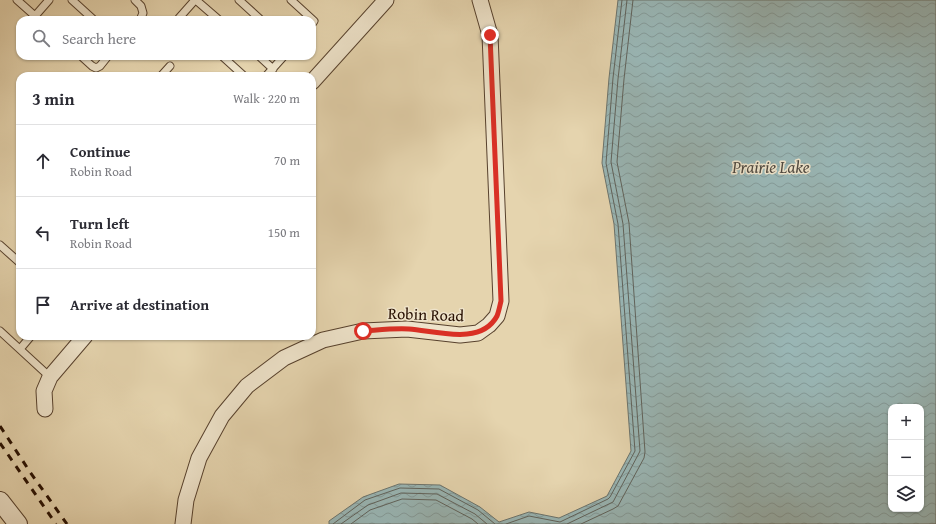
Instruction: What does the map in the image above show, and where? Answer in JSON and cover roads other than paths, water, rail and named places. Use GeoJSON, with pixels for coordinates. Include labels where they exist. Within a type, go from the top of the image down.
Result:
{"type":"FeatureCollection","features":[{"type":"Feature","properties":{"kind":"street"},"geometry":{"type":"LineString","coordinates":[[316,78],[386,0]]}},
{"type":"Feature","properties":{"kind":"street","name":"Robin Road"},"geometry":{"type":"LineString","coordinates":[[183,524],[186,500],[199,458],[222,416],[247,386],[284,358],[323,340],[363,331],[407,329],[460,335],[478,333],[489,325],[497,316],[501,301],[490,35],[480,0]]}},
{"type":"Feature","properties":{"kind":"street"},"geometry":{"type":"LineString","coordinates":[[45,409],[44,391],[50,376],[82,340]]}},
{"type":"Feature","properties":{"kind":"street"},"geometry":{"type":"LineString","coordinates":[[0,501],[18,524]]}},
{"type":"Feature","properties":{"kind":"lane"},"geometry":{"type":"LineString","coordinates":[[17,0],[35,16]]}},
{"type":"Feature","properties":{"kind":"lane"},"geometry":{"type":"LineString","coordinates":[[38,16],[49,0]]}},
{"type":"Feature","properties":{"kind":"lane"},"geometry":{"type":"LineString","coordinates":[[72,0],[90,16]]}},
{"type":"Feature","properties":{"kind":"lane"},"geometry":{"type":"LineString","coordinates":[[135,0],[143,13],[142,16]]}},
{"type":"Feature","properties":{"kind":"lane"},"geometry":{"type":"LineString","coordinates":[[181,16],[196,0],[214,16]]}},
{"type":"Feature","properties":{"kind":"lane"},"geometry":{"type":"LineString","coordinates":[[239,0],[257,16]]}},
{"type":"Feature","properties":{"kind":"lane"},"geometry":{"type":"LineString","coordinates":[[291,0],[309,16]]}},
{"type":"Feature","properties":{"kind":"lane"},"geometry":{"type":"LineString","coordinates":[[85,60],[96,68],[100,66],[105,60]]}},
{"type":"Feature","properties":{"kind":"lane"},"geometry":{"type":"LineString","coordinates":[[226,60],[240,72]]}},
{"type":"Feature","properties":{"kind":"lane"},"geometry":{"type":"LineString","coordinates":[[263,60],[273,69]]}},
{"type":"Feature","properties":{"kind":"lane"},"geometry":{"type":"LineString","coordinates":[[270,72],[281,60]]}},
{"type":"Feature","properties":{"kind":"lane"},"geometry":{"type":"LineString","coordinates":[[165,72],[170,66]]}},
{"type":"Feature","properties":{"kind":"lane"},"geometry":{"type":"LineString","coordinates":[[0,245],[16,259]]}},
{"type":"Feature","properties":{"kind":"lane"},"geometry":{"type":"LineString","coordinates":[[0,331],[50,376]]}},
{"type":"Feature","properties":{"kind":"lane"},"geometry":{"type":"LineString","coordinates":[[20,349],[28,340]]}},
{"type":"Feature","properties":{"kind":"water","name":"Prairie Lake"},"geometry":{"type":"Polygon","coordinates":[[[618,0],[936,0],[936,524],[329,524],[329,521],[363,497],[399,484],[440,485],[480,507],[499,522],[529,512],[559,518],[607,496],[631,451],[614,224],[602,163],[609,78],[618,0]]]}},
{"type":"Feature","properties":{"kind":"railway"},"geometry":{"type":"LineString","coordinates":[[0,426],[67,524]]}},
{"type":"Feature","properties":{"kind":"railway"},"geometry":{"type":"LineString","coordinates":[[0,443],[56,524]]}}]}
